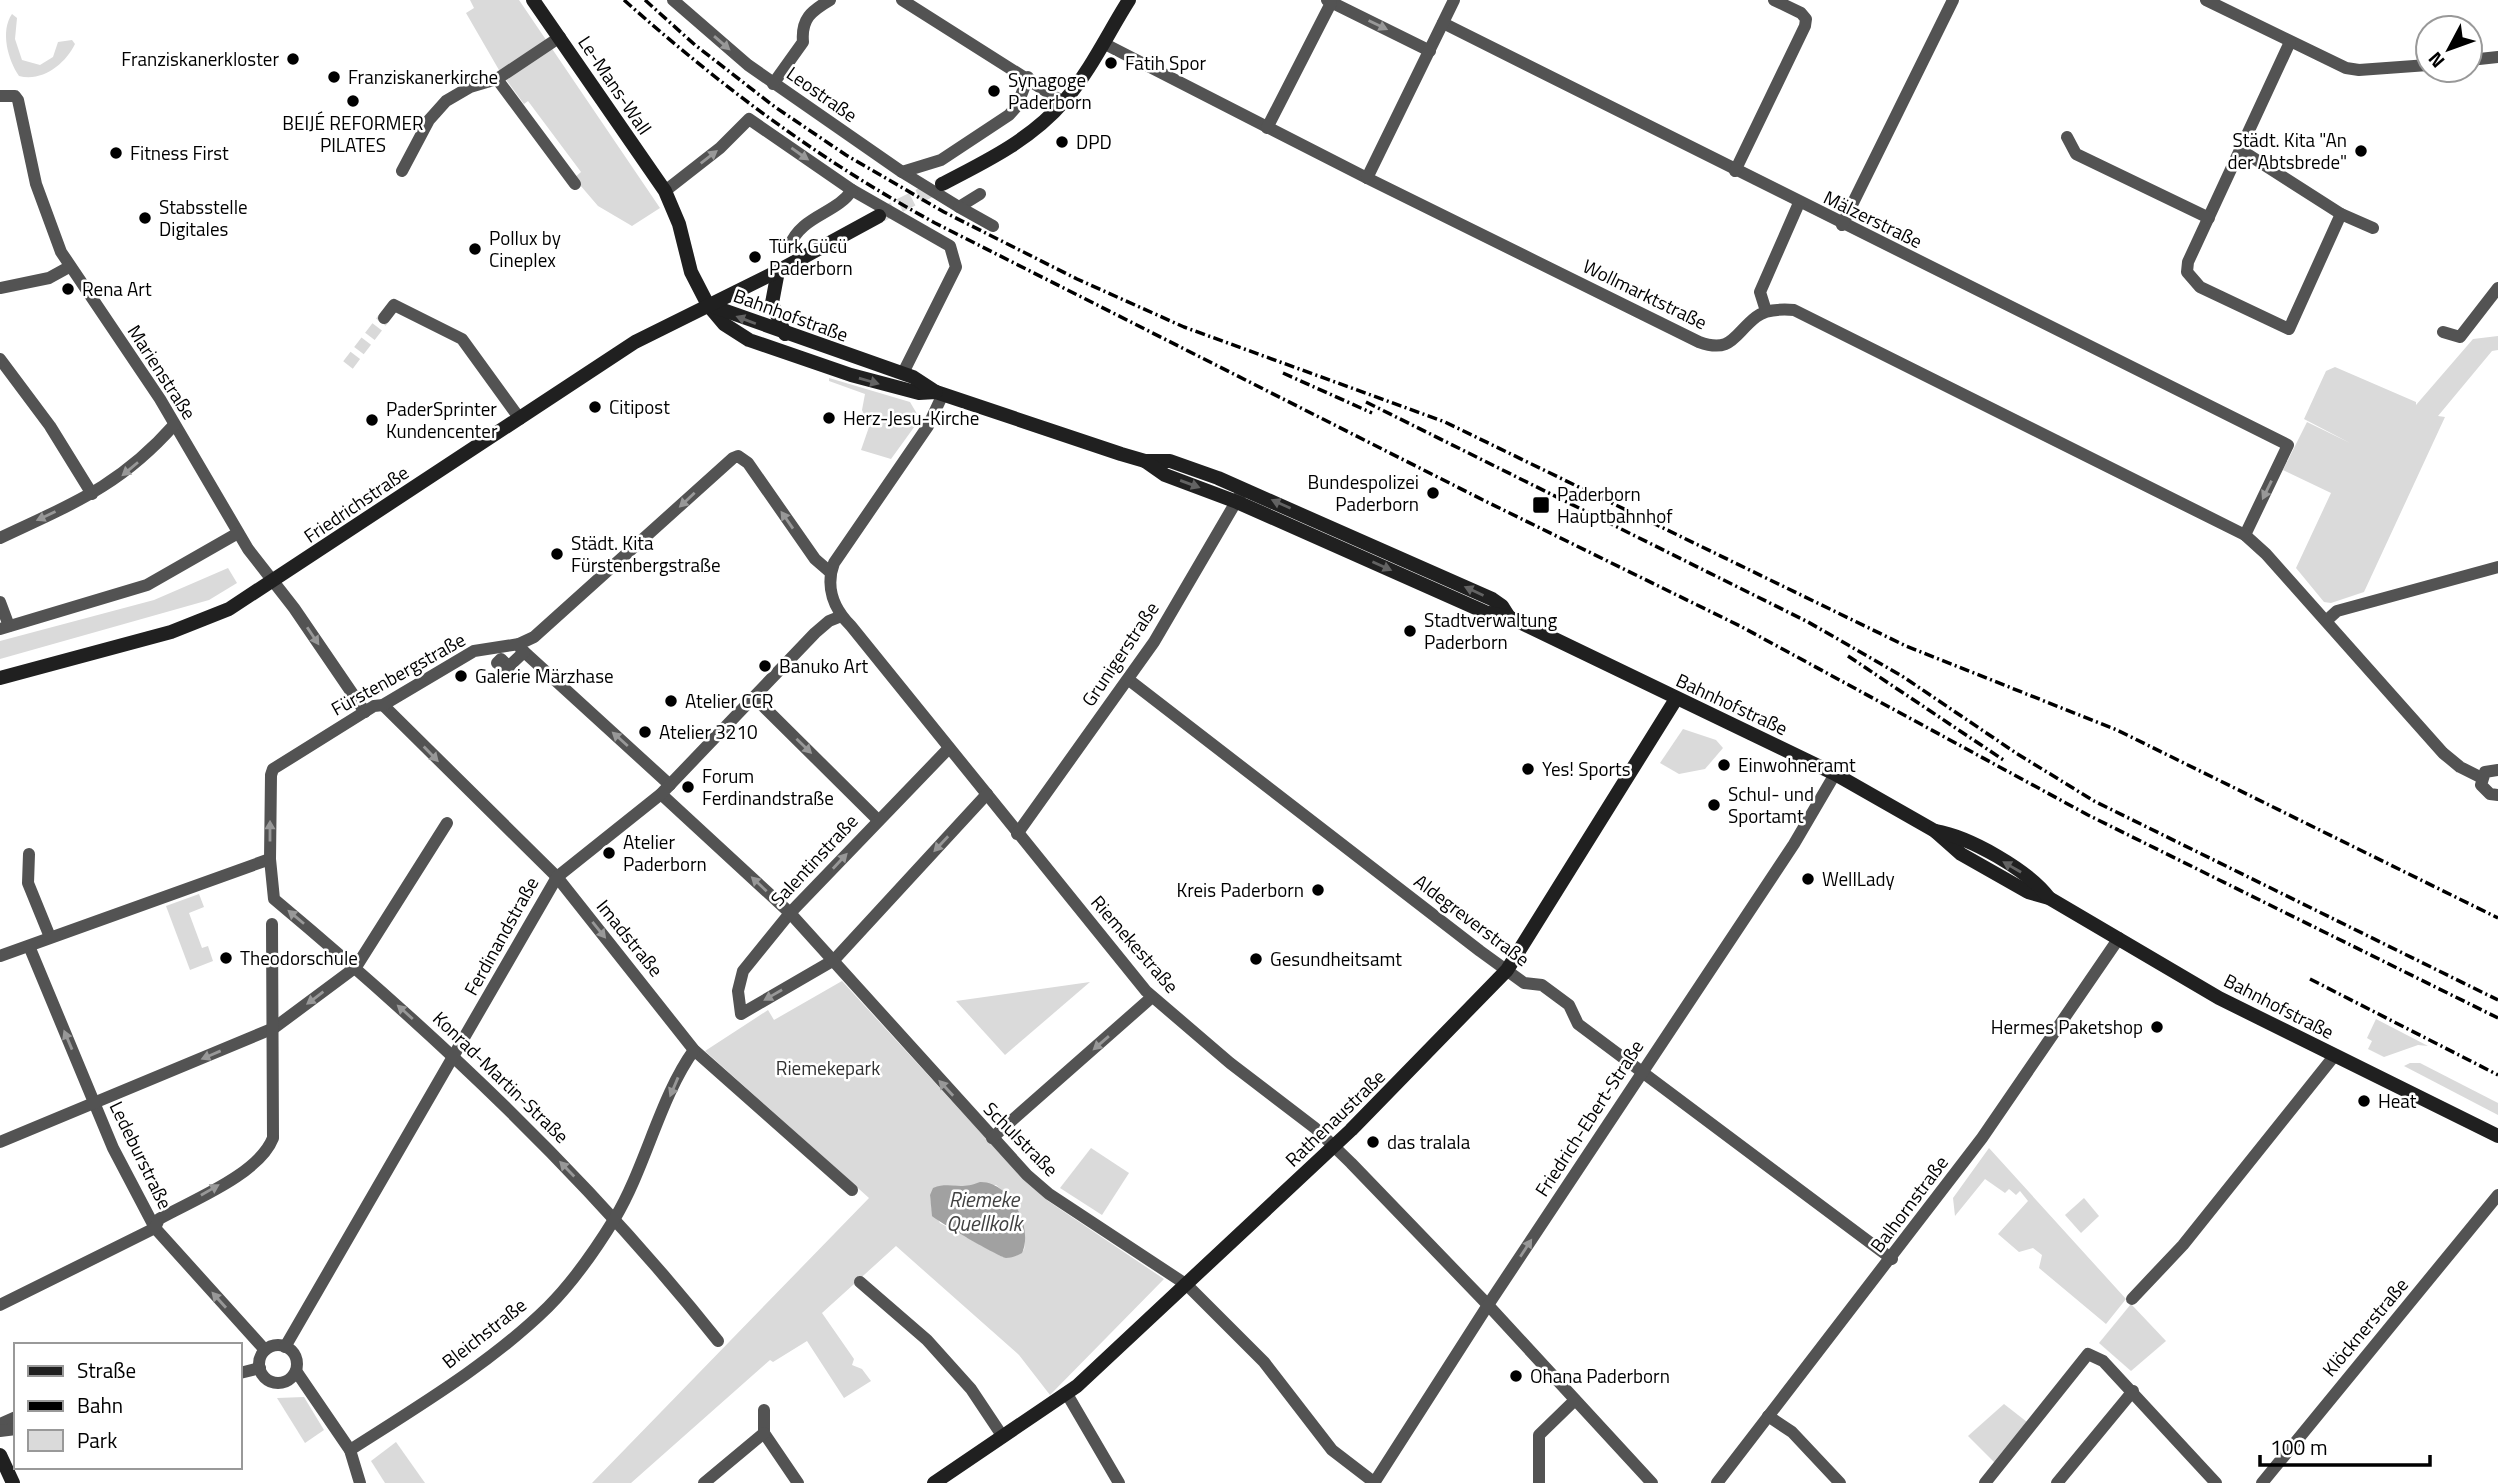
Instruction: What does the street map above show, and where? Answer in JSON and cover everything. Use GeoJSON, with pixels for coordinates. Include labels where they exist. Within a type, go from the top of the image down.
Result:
{"type":"FeatureCollection","features":[{"type":"Feature","properties":{"kind":"main road","name":"Le-Mans-Wall"},"geometry":{"type":"LineString","coordinates":[[533,0],[665,191],[679,224],[687,260],[708,305]]}},
{"type":"Feature","properties":{"kind":"main road"},"geometry":{"type":"LineString","coordinates":[[942,184],[1022,139],[1063,102],[1129,0]]}},
{"type":"Feature","properties":{"kind":"main road","name":"Friedrichstraße"},"geometry":{"type":"LineString","coordinates":[[0,678],[171,632],[229,609],[635,342],[778,271],[878,216]]}},
{"type":"Feature","properties":{"kind":"main road"},"geometry":{"type":"LineString","coordinates":[[778,271],[773,309],[785,334]]}},
{"type":"Feature","properties":{"kind":"main road","name":"Bahnhofstraße"},"geometry":{"type":"LineString","coordinates":[[708,305],[903,373],[923,381],[939,393]]}},
{"type":"Feature","properties":{"kind":"main road","name":"Bahnhofstraße"},"geometry":{"type":"LineString","coordinates":[[708,305],[734,333],[749,340],[886,385],[919,393],[939,393],[1145,461],[1165,475],[1240,495],[1485,612],[1508,617],[1835,774],[1935,831],[1961,854],[2028,892],[2049,898],[2221,999],[2498,1136]]}},
{"type":"Feature","properties":{"kind":"main road","name":"Rathenaustraße"},"geometry":{"type":"LineString","coordinates":[[934,1483],[1067,1394],[1334,1146],[1507,970],[1676,699]]}},
{"type":"Feature","properties":{"kind":"main road"},"geometry":{"type":"LineString","coordinates":[[0,1455],[13,1483]]}},
{"type":"Feature","properties":{"kind":"street","name":"Leostraße"},"geometry":{"type":"LineString","coordinates":[[673,0],[773,84],[902,172],[993,226]]}},
{"type":"Feature","properties":{"kind":"street"},"geometry":{"type":"LineString","coordinates":[[773,84],[803,42],[802,26],[814,9],[830,0]]}},
{"type":"Feature","properties":{"kind":"street"},"geometry":{"type":"LineString","coordinates":[[902,0],[1028,77],[1063,102]]}},
{"type":"Feature","properties":{"kind":"street"},"geometry":{"type":"LineString","coordinates":[[1367,178],[1454,0]]}},
{"type":"Feature","properties":{"kind":"street"},"geometry":{"type":"LineString","coordinates":[[1735,171],[1805,26],[1806,19],[1801,13],[1774,0]]}},
{"type":"Feature","properties":{"kind":"street"},"geometry":{"type":"LineString","coordinates":[[1842,225],[1953,0]]}},
{"type":"Feature","properties":{"kind":"street"},"geometry":{"type":"LineString","coordinates":[[2206,0],[2329,61],[2359,70],[2414,66]]}},
{"type":"Feature","properties":{"kind":"street"},"geometry":{"type":"LineString","coordinates":[[1267,128],[1329,1],[1430,51]]}},
{"type":"Feature","properties":{"kind":"street","name":"Mälzerstraße"},"geometry":{"type":"LineString","coordinates":[[1443,23],[1842,225],[2288,445],[2245,535]]}},
{"type":"Feature","properties":{"kind":"street"},"geometry":{"type":"LineString","coordinates":[[402,171],[434,112],[470,87],[497,79],[560,37]]}},
{"type":"Feature","properties":{"kind":"street"},"geometry":{"type":"LineString","coordinates":[[2290,42],[2188,262],[2188,272],[2200,287],[2289,329],[2341,214]]}},
{"type":"Feature","properties":{"kind":"street","name":"Wollmarktstraße"},"geometry":{"type":"LineString","coordinates":[[1103,43],[1367,178],[1713,347],[1736,338],[1756,316],[1766,311]]}},
{"type":"Feature","properties":{"kind":"street"},"geometry":{"type":"LineString","coordinates":[[902,172],[941,160],[1009,115],[1017,106],[1028,77]]}},
{"type":"Feature","properties":{"kind":"street"},"geometry":{"type":"LineString","coordinates":[[497,79],[575,184]]}},
{"type":"Feature","properties":{"kind":"street","name":"Marienstraße"},"geometry":{"type":"LineString","coordinates":[[0,96],[15,96],[20,106],[46,215],[69,267],[160,399],[238,533],[272,582]]}},
{"type":"Feature","properties":{"kind":"street"},"geometry":{"type":"LineString","coordinates":[[665,191],[720,148],[749,119],[852,190],[950,246],[956,267],[903,373]]}},
{"type":"Feature","properties":{"kind":"street"},"geometry":{"type":"LineString","coordinates":[[2067,137],[2076,154],[2209,218]]}},
{"type":"Feature","properties":{"kind":"street"},"geometry":{"type":"LineString","coordinates":[[2241,150],[2341,214],[2373,228]]}},
{"type":"Feature","properties":{"kind":"street"},"geometry":{"type":"LineString","coordinates":[[789,247],[810,218],[847,198],[852,190]]}},
{"type":"Feature","properties":{"kind":"street"},"geometry":{"type":"LineString","coordinates":[[959,207],[980,194]]}},
{"type":"Feature","properties":{"kind":"street"},"geometry":{"type":"LineString","coordinates":[[1800,203],[1760,292],[1766,311],[1794,310],[2245,535],[2450,760],[2482,778]]}},
{"type":"Feature","properties":{"kind":"street"},"geometry":{"type":"LineString","coordinates":[[0,288],[49,278],[69,267]]}},
{"type":"Feature","properties":{"kind":"street"},"geometry":{"type":"LineString","coordinates":[[2443,331],[2460,337],[2498,288]]}},
{"type":"Feature","properties":{"kind":"street"},"geometry":{"type":"LineString","coordinates":[[384,318],[394,305],[462,339],[520,419]]}},
{"type":"Feature","properties":{"kind":"street"},"geometry":{"type":"LineString","coordinates":[[0,359],[50,426],[92,494]]}},
{"type":"Feature","properties":{"kind":"street"},"geometry":{"type":"LineString","coordinates":[[830,572],[928,426],[939,393]]}},
{"type":"Feature","properties":{"kind":"street"},"geometry":{"type":"LineString","coordinates":[[0,538],[92,494],[129,471],[174,425]]}},
{"type":"Feature","properties":{"kind":"street","name":"Fürstenbergstraße"},"geometry":{"type":"LineString","coordinates":[[503,667],[521,648],[738,456],[748,463],[815,559],[830,572]]}},
{"type":"Feature","properties":{"kind":"street","name":"Grunigerstraße"},"geometry":{"type":"LineString","coordinates":[[1017,834],[1129,680],[1171,616],[1240,495]]}},
{"type":"Feature","properties":{"kind":"street"},"geometry":{"type":"LineString","coordinates":[[0,601],[4,627],[148,585],[238,533]]}},
{"type":"Feature","properties":{"kind":"street"},"geometry":{"type":"LineString","coordinates":[[2326,621],[2337,611],[2498,567]]}},
{"type":"Feature","properties":{"kind":"street","name":"Riemekestraße"},"geometry":{"type":"LineString","coordinates":[[830,572],[830,586],[839,617],[851,626],[1017,834],[1152,997],[1334,1146],[1488,1305],[1652,1483]]}},
{"type":"Feature","properties":{"kind":"street"},"geometry":{"type":"LineString","coordinates":[[272,582],[294,608],[365,712]]}},
{"type":"Feature","properties":{"kind":"street","name":"Ferdinandstraße"},"geometry":{"type":"LineString","coordinates":[[285,1347],[557,877],[666,790],[829,621],[839,617]]}},
{"type":"Feature","properties":{"kind":"street","name":"Fürstenbergstraße"},"geometry":{"type":"LineString","coordinates":[[274,899],[270,859],[273,769],[365,712],[383,705],[474,651],[521,648]]}},
{"type":"Feature","properties":{"kind":"street","name":"Schulstraße"},"geometry":{"type":"LineString","coordinates":[[521,648],[790,913],[992,1138],[1049,1194],[1187,1285],[1264,1362],[1332,1450],[1375,1483]]}},
{"type":"Feature","properties":{"kind":"street","name":"Aldegreverstraße"},"geometry":{"type":"LineString","coordinates":[[1129,680],[1524,983],[1542,985],[1569,1005],[1578,1024],[1892,1259]]}},
{"type":"Feature","properties":{"kind":"street"},"geometry":{"type":"LineString","coordinates":[[755,698],[878,820]]}},
{"type":"Feature","properties":{"kind":"street","name":"Imadstraße"},"geometry":{"type":"LineString","coordinates":[[383,705],[557,877],[694,1050],[852,1190]]}},
{"type":"Feature","properties":{"kind":"street","name":"Salentinstraße"},"geometry":{"type":"LineString","coordinates":[[834,960],[741,1014],[738,991],[743,971],[790,913],[949,748]]}},
{"type":"Feature","properties":{"kind":"street"},"geometry":{"type":"LineString","coordinates":[[2482,778],[2491,769],[2498,769]]}},
{"type":"Feature","properties":{"kind":"street","name":"Friedrich-Ebert-Straße"},"geometry":{"type":"LineString","coordinates":[[1375,1483],[1488,1305],[1794,844],[1835,774]]}},
{"type":"Feature","properties":{"kind":"street"},"geometry":{"type":"LineString","coordinates":[[2482,778],[2484,791],[2497,797]]}},
{"type":"Feature","properties":{"kind":"street"},"geometry":{"type":"LineString","coordinates":[[834,960],[987,794]]}},
{"type":"Feature","properties":{"kind":"street"},"geometry":{"type":"LineString","coordinates":[[0,1142],[274,1028],[356,968],[447,823]]}},
{"type":"Feature","properties":{"kind":"street"},"geometry":{"type":"LineString","coordinates":[[29,854],[28,883],[50,937]]}},
{"type":"Feature","properties":{"kind":"street"},"geometry":{"type":"LineString","coordinates":[[0,956],[270,859]]}},
{"type":"Feature","properties":{"kind":"street","name":"Konrad-Martin-Straße"},"geometry":{"type":"LineString","coordinates":[[274,899],[455,1056],[615,1217]]}},
{"type":"Feature","properties":{"kind":"street"},"geometry":{"type":"LineString","coordinates":[[0,1305],[155,1228],[159,1220],[249,1168],[268,1150],[273,1138],[272,924]]}},
{"type":"Feature","properties":{"kind":"street","name":"Balhornstraße"},"geometry":{"type":"LineString","coordinates":[[1717,1483],[1982,1139],[2119,939]]}},
{"type":"Feature","properties":{"kind":"street","name":"Ledeburstraße"},"geometry":{"type":"LineString","coordinates":[[29,946],[113,1148],[155,1228],[265,1350]]}},
{"type":"Feature","properties":{"kind":"street"},"geometry":{"type":"LineString","coordinates":[[992,1138],[1152,997]]}},
{"type":"Feature","properties":{"kind":"street","name":"Bleichstraße"},"geometry":{"type":"LineString","coordinates":[[350,1450],[433,1396],[529,1325],[580,1269],[615,1217],[676,1082],[694,1050]]}},
{"type":"Feature","properties":{"kind":"street"},"geometry":{"type":"LineString","coordinates":[[2132,1299],[2183,1245],[2335,1055]]}},
{"type":"Feature","properties":{"kind":"street","name":"Klöcknerstraße"},"geometry":{"type":"LineString","coordinates":[[2262,1483],[2498,1195]]}},
{"type":"Feature","properties":{"kind":"street"},"geometry":{"type":"LineString","coordinates":[[615,1217],[718,1341]]}},
{"type":"Feature","properties":{"kind":"street"},"geometry":{"type":"LineString","coordinates":[[860,1282],[927,1340],[971,1389],[1003,1437]]}},
{"type":"Feature","properties":{"kind":"street"},"geometry":{"type":"LineString","coordinates":[[296,1371],[289,1380],[278,1383],[267,1379],[260,1368],[265,1350],[275,1346],[285,1347],[296,1357],[296,1371],[350,1450],[360,1483]]}},
{"type":"Feature","properties":{"kind":"street"},"geometry":{"type":"LineString","coordinates":[[1985,1483],[2088,1354],[2104,1361],[2216,1483]]}},
{"type":"Feature","properties":{"kind":"street"},"geometry":{"type":"LineString","coordinates":[[242,1372],[260,1368]]}},
{"type":"Feature","properties":{"kind":"street"},"geometry":{"type":"LineString","coordinates":[[2057,1483],[2133,1391]]}},
{"type":"Feature","properties":{"kind":"street"},"geometry":{"type":"LineString","coordinates":[[1067,1394],[1119,1483]]}},
{"type":"Feature","properties":{"kind":"street"},"geometry":{"type":"LineString","coordinates":[[1539,1483],[1539,1435],[1575,1400]]}},
{"type":"Feature","properties":{"kind":"street"},"geometry":{"type":"LineString","coordinates":[[764,1410],[764,1433],[798,1483]]}},
{"type":"Feature","properties":{"kind":"street"},"geometry":{"type":"LineString","coordinates":[[1768,1416],[1791,1432],[1840,1483]]}},
{"type":"Feature","properties":{"kind":"street"},"geometry":{"type":"LineString","coordinates":[[704,1483],[764,1433]]}},
{"type":"Feature","properties":{"kind":"green space"},"geometry":{"type":"Polygon","coordinates":[[[470,0],[519,0],[660,208],[632,226],[598,206],[574,178],[581,172],[528,101],[524,104],[499,70],[466,13],[474,8],[470,0]]]}},
{"type":"Feature","properties":{"kind":"green space"},"geometry":{"type":"Polygon","coordinates":[[[12,14],[17,18],[15,39],[22,60],[40,65],[53,57],[58,42],[72,40],[75,44],[59,64],[45,74],[19,76],[12,62],[6,37],[8,21],[12,14]]]}},
{"type":"Feature","properties":{"kind":"green space"},"geometry":{"type":"Polygon","coordinates":[[[2498,336],[2498,350],[2492,351],[2438,416],[2445,417],[2364,592],[2331,603],[2324,602],[2296,568],[2331,493],[2283,470],[2307,422],[2350,443],[2304,419],[2326,371],[2335,367],[2416,402],[2416,405],[2473,339],[2498,336]]]}},
{"type":"Feature","properties":{"kind":"green space"},"geometry":{"type":"Polygon","coordinates":[[[829,378],[910,402],[920,419],[891,459],[861,450],[869,427],[862,410],[865,394],[829,381],[829,378]]]}},
{"type":"Feature","properties":{"kind":"green space"},"geometry":{"type":"Polygon","coordinates":[[[228,568],[237,583],[209,600],[0,659],[0,641],[154,600],[228,568]]]}},
{"type":"Feature","properties":{"kind":"green space"},"geometry":{"type":"Polygon","coordinates":[[[1683,729],[1716,740],[1723,748],[1705,769],[1679,774],[1660,763],[1683,729]]]}},
{"type":"Feature","properties":{"kind":"green space"},"geometry":{"type":"Polygon","coordinates":[[[199,894],[204,907],[189,913],[202,948],[208,946],[213,961],[190,970],[166,906],[199,894]]]}},
{"type":"Feature","properties":{"kind":"green space","name":"Riemekepark"},"geometry":{"type":"Polygon","coordinates":[[[842,981],[992,1145],[1048,1201],[1164,1279],[1050,1395],[1019,1355],[896,1246],[822,1313],[854,1359],[852,1365],[862,1369],[871,1381],[844,1398],[807,1341],[773,1362],[770,1360],[631,1483],[592,1483],[869,1198],[705,1051],[768,1010],[774,1020],[842,981]],[[950,1185],[930,1195],[932,1211],[940,1223],[1007,1258],[1024,1250],[1024,1233],[1019,1214],[1003,1191],[996,1185],[966,1188],[950,1185]]]}},
{"type":"Feature","properties":{"kind":"green space"},"geometry":{"type":"Polygon","coordinates":[[[1090,982],[1005,1055],[956,1001],[1090,982]]]}},
{"type":"Feature","properties":{"kind":"green space"},"geometry":{"type":"Polygon","coordinates":[[[2376,1019],[2428,1046],[2418,1045],[2384,1057],[2368,1049],[2372,1041],[2367,1038],[2376,1019]]]}},
{"type":"Feature","properties":{"kind":"green space"},"geometry":{"type":"Polygon","coordinates":[[[2420,1063],[2498,1103],[2498,1115],[2404,1066],[2420,1063]]]}},
{"type":"Feature","properties":{"kind":"green space"},"geometry":{"type":"Polygon","coordinates":[[[1091,1148],[1129,1173],[1102,1215],[1060,1188],[1091,1148]]]}},
{"type":"Feature","properties":{"kind":"green space"},"geometry":{"type":"Polygon","coordinates":[[[1989,1148],[2126,1299],[2106,1324],[2039,1268],[2042,1255],[2033,1248],[2019,1252],[1998,1234],[2028,1201],[2020,1191],[2016,1195],[2009,1189],[2005,1193],[1985,1179],[1955,1216],[1953,1198],[1989,1148]]]}},
{"type":"Feature","properties":{"kind":"green space"},"geometry":{"type":"Polygon","coordinates":[[[2084,1198],[2099,1216],[2081,1233],[2065,1215],[2084,1198]]]}},
{"type":"Feature","properties":{"kind":"green space"},"geometry":{"type":"Polygon","coordinates":[[[2131,1304],[2166,1341],[2131,1371],[2099,1343],[2131,1304]]]}},
{"type":"Feature","properties":{"kind":"green space"},"geometry":{"type":"Polygon","coordinates":[[[304,1397],[324,1430],[305,1443],[277,1398],[304,1397]]]}},
{"type":"Feature","properties":{"kind":"green space"},"geometry":{"type":"Polygon","coordinates":[[[2004,1404],[2027,1422],[1995,1463],[1968,1436],[2004,1404]]]}},
{"type":"Feature","properties":{"kind":"green space"},"geometry":{"type":"Polygon","coordinates":[[[396,1442],[425,1483],[385,1483],[371,1461],[396,1442]]]}},
{"type":"Feature","properties":{"kind":"water","name":"Riemeke Quellkolk"},"geometry":{"type":"Polygon","coordinates":[[[980,1182],[1001,1189],[1017,1208],[1025,1231],[1022,1253],[1010,1258],[1001,1256],[932,1216],[930,1195],[933,1188],[945,1185],[966,1186],[980,1182]]]}},
{"type":"Feature","properties":{"kind":"tunnel"},"geometry":{"type":"LineString","coordinates":[[881,215],[941,185]]}},
{"type":"Feature","properties":{"kind":"tunnel"},"geometry":{"type":"LineString","coordinates":[[348,365],[384,318]]}},
{"type":"Feature","properties":{"kind":"railway"},"geometry":{"type":"LineString","coordinates":[[624,0],[698,63],[811,148],[935,223],[1483,500],[1742,627],[2088,815],[2498,1018]]}},
{"type":"Feature","properties":{"kind":"railway"},"geometry":{"type":"LineString","coordinates":[[645,0],[695,45],[775,107],[846,155],[944,212],[1077,279],[1184,327],[1445,422],[1906,646],[2117,730],[2498,918]]}},
{"type":"Feature","properties":{"kind":"railway"},"geometry":{"type":"LineString","coordinates":[[1283,373],[1372,413]]}},
{"type":"Feature","properties":{"kind":"railway"},"geometry":{"type":"LineString","coordinates":[[1366,402],[1808,622],[1902,676],[2016,753],[2094,801],[2498,1000]]}},
{"type":"Feature","properties":{"kind":"railway"},"geometry":{"type":"LineString","coordinates":[[1848,656],[2005,761]]}},
{"type":"Feature","properties":{"kind":"railway"},"geometry":{"type":"LineString","coordinates":[[2310,979],[2498,1075]]}},
{"type":"Feature","properties":{"kind":"place","name":"Franziskanerkloster"},"geometry":{"type":"Point","coordinates":[293,59]}},
{"type":"Feature","properties":{"kind":"place","name":"Fatih Spor"},"geometry":{"type":"Point","coordinates":[1111,63]}},
{"type":"Feature","properties":{"kind":"place","name":"Franziskanerkirche"},"geometry":{"type":"Point","coordinates":[334,77]}},
{"type":"Feature","properties":{"kind":"place","name":"Synagoge Paderborn"},"geometry":{"type":"Point","coordinates":[994,91]}},
{"type":"Feature","properties":{"kind":"place","name":"BEIJÉ REFORMER PILATES"},"geometry":{"type":"Point","coordinates":[353,101]}},
{"type":"Feature","properties":{"kind":"place","name":"DPD"},"geometry":{"type":"Point","coordinates":[1062,142]}},
{"type":"Feature","properties":{"kind":"place","name":"Städt. Kita \"An der Abtsbrede\""},"geometry":{"type":"Point","coordinates":[2361,151]}},
{"type":"Feature","properties":{"kind":"place","name":"Fitness First"},"geometry":{"type":"Point","coordinates":[116,153]}},
{"type":"Feature","properties":{"kind":"place","name":"Stabsstelle Digitales"},"geometry":{"type":"Point","coordinates":[145,218]}},
{"type":"Feature","properties":{"kind":"place","name":"Pollux by Cineplex"},"geometry":{"type":"Point","coordinates":[475,249]}},
{"type":"Feature","properties":{"kind":"place","name":"Türk Gücü Paderborn"},"geometry":{"type":"Point","coordinates":[755,257]}},
{"type":"Feature","properties":{"kind":"place","name":"Rena Art"},"geometry":{"type":"Point","coordinates":[68,289]}},
{"type":"Feature","properties":{"kind":"place","name":"Citipost"},"geometry":{"type":"Point","coordinates":[595,407]}},
{"type":"Feature","properties":{"kind":"place","name":"Herz-Jesu-Kirche"},"geometry":{"type":"Point","coordinates":[829,418]}},
{"type":"Feature","properties":{"kind":"place","name":"PaderSprinter Kundencenter"},"geometry":{"type":"Point","coordinates":[372,420]}},
{"type":"Feature","properties":{"kind":"place","name":"Bundespolizei Paderborn"},"geometry":{"type":"Point","coordinates":[1433,493]}},
{"type":"Feature","properties":{"kind":"place","name":"Paderborn Hauptbahnhof"},"geometry":{"type":"Point","coordinates":[1541,505]}},
{"type":"Feature","properties":{"kind":"place","name":"Städt. Kita Fürstenbergstraße"},"geometry":{"type":"Point","coordinates":[557,554]}},
{"type":"Feature","properties":{"kind":"place","name":"Stadtverwaltung Paderborn"},"geometry":{"type":"Point","coordinates":[1410,631]}},
{"type":"Feature","properties":{"kind":"place","name":"Banuko Art"},"geometry":{"type":"Point","coordinates":[765,666]}},
{"type":"Feature","properties":{"kind":"place","name":"Galerie Märzhase"},"geometry":{"type":"Point","coordinates":[461,676]}},
{"type":"Feature","properties":{"kind":"place","name":"Atelier CCR"},"geometry":{"type":"Point","coordinates":[671,701]}},
{"type":"Feature","properties":{"kind":"place","name":"Atelier 3210"},"geometry":{"type":"Point","coordinates":[645,732]}},
{"type":"Feature","properties":{"kind":"place","name":"Einwohneramt"},"geometry":{"type":"Point","coordinates":[1724,765]}},
{"type":"Feature","properties":{"kind":"place","name":"Yes! Sports"},"geometry":{"type":"Point","coordinates":[1528,769]}},
{"type":"Feature","properties":{"kind":"place","name":"Forum Ferdinandstraße"},"geometry":{"type":"Point","coordinates":[688,787]}},
{"type":"Feature","properties":{"kind":"place","name":"Schul- und Sportamt"},"geometry":{"type":"Point","coordinates":[1714,805]}},
{"type":"Feature","properties":{"kind":"place","name":"Atelier Paderborn"},"geometry":{"type":"Point","coordinates":[609,853]}},
{"type":"Feature","properties":{"kind":"place","name":"WellLady"},"geometry":{"type":"Point","coordinates":[1808,879]}},
{"type":"Feature","properties":{"kind":"place","name":"Kreis Paderborn"},"geometry":{"type":"Point","coordinates":[1318,890]}},
{"type":"Feature","properties":{"kind":"place","name":"Theodorschule"},"geometry":{"type":"Point","coordinates":[226,958]}},
{"type":"Feature","properties":{"kind":"place","name":"Gesundheitsamt"},"geometry":{"type":"Point","coordinates":[1256,959]}},
{"type":"Feature","properties":{"kind":"place","name":"Hermes Paketshop"},"geometry":{"type":"Point","coordinates":[2157,1027]}},
{"type":"Feature","properties":{"kind":"place","name":"Heat"},"geometry":{"type":"Point","coordinates":[2364,1101]}},
{"type":"Feature","properties":{"kind":"place","name":"das tralala"},"geometry":{"type":"Point","coordinates":[1373,1142]}},
{"type":"Feature","properties":{"kind":"place","name":"Ohana Paderborn"},"geometry":{"type":"Point","coordinates":[1516,1376]}}]}
